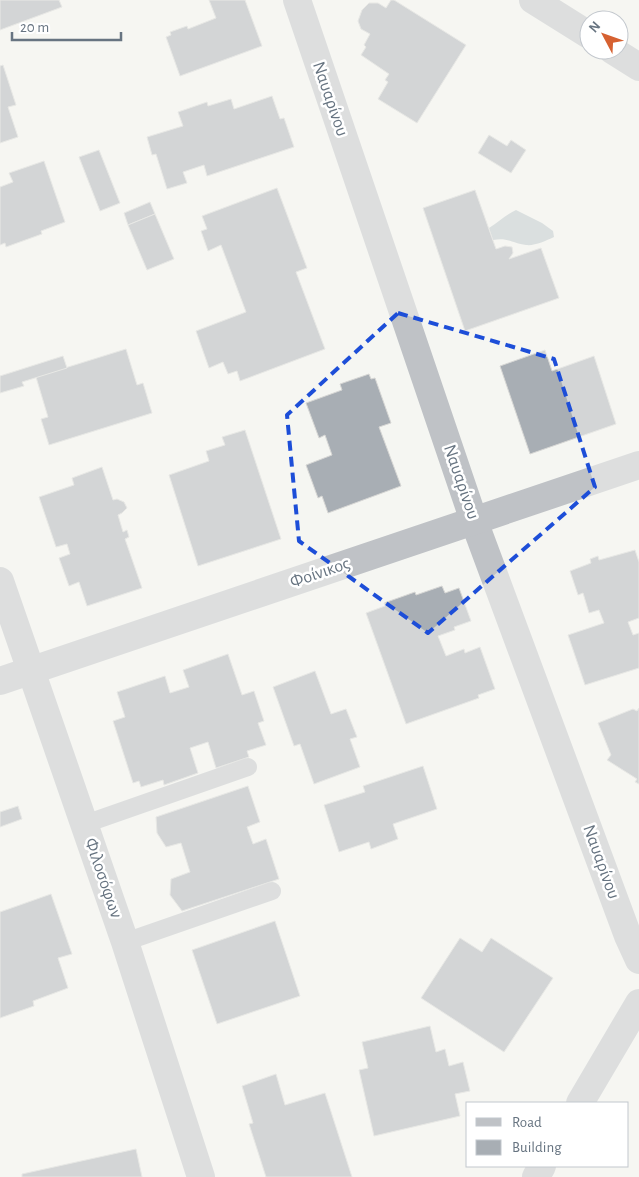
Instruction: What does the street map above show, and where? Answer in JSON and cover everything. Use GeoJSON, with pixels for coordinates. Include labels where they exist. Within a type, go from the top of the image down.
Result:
{"type":"FeatureCollection","features":[{"type":"Feature","properties":{"kind":"street","name":"Ναυαρίνου"},"geometry":{"type":"LineString","coordinates":[[297,0],[474,521],[624,927],[639,960]]}},
{"type":"Feature","properties":{"kind":"street"},"geometry":{"type":"LineString","coordinates":[[532,0],[579,30]]}},
{"type":"Feature","properties":{"kind":"street"},"geometry":{"type":"LineString","coordinates":[[628,60],[639,67]]}},
{"type":"Feature","properties":{"kind":"street","name":"Φοίνικος"},"geometry":{"type":"LineString","coordinates":[[0,682],[639,465]]}},
{"type":"Feature","properties":{"kind":"street","name":"Φιλοσόφων"},"geometry":{"type":"LineString","coordinates":[[0,581],[125,942],[201,1177]]}},
{"type":"Feature","properties":{"kind":"street"},"geometry":{"type":"LineString","coordinates":[[581,1102],[639,1004]]}},
{"type":"Feature","properties":{"kind":"lane"},"geometry":{"type":"LineString","coordinates":[[85,824],[248,767]]}},
{"type":"Feature","properties":{"kind":"lane"},"geometry":{"type":"LineString","coordinates":[[125,942],[272,891]]}},
{"type":"Feature","properties":{"kind":"highlighted area"},"geometry":{"type":"Polygon","coordinates":[[[398,313],[554,359],[595,487],[428,633],[299,541],[287,415],[398,313]]]}},
{"type":"Feature","properties":{"kind":"shaded area"},"geometry":{"type":"Polygon","coordinates":[[[516,210],[542,223],[553,231],[554,237],[529,245],[506,240],[493,240],[489,228],[516,210]]]}},
{"type":"Feature","properties":{"kind":"building"},"geometry":{"type":"Polygon","coordinates":[[[0,0],[59,0],[62,7],[0,30],[0,0]]]}},
{"type":"Feature","properties":{"kind":"building"},"geometry":{"type":"Polygon","coordinates":[[[209,0],[245,0],[262,46],[180,76],[166,37],[171,35],[170,32],[187,26],[188,29],[216,18],[209,0]]]}},
{"type":"Feature","properties":{"kind":"building"},"geometry":{"type":"Polygon","coordinates":[[[391,0],[394,0],[466,45],[417,123],[378,99],[388,82],[385,80],[389,74],[361,55],[370,34],[361,29],[358,21],[362,10],[369,3],[378,3],[386,8],[391,0]]]}},
{"type":"Feature","properties":{"kind":"building"},"geometry":{"type":"Polygon","coordinates":[[[3,65],[16,105],[8,107],[18,137],[0,143],[0,66],[3,65]]]}},
{"type":"Feature","properties":{"kind":"building"},"geometry":{"type":"Polygon","coordinates":[[[272,96],[280,119],[284,118],[294,147],[207,176],[204,165],[183,172],[187,183],[167,189],[156,154],[152,155],[147,137],[183,126],[178,112],[207,102],[208,106],[231,99],[234,109],[272,96]]]}},
{"type":"Feature","properties":{"kind":"building"},"geometry":{"type":"Polygon","coordinates":[[[489,135],[507,146],[511,140],[526,150],[511,173],[478,153],[489,135]]]}},
{"type":"Feature","properties":{"kind":"building"},"geometry":{"type":"Polygon","coordinates":[[[99,150],[120,203],[100,211],[79,157],[99,150]]]}},
{"type":"Feature","properties":{"kind":"building"},"geometry":{"type":"Polygon","coordinates":[[[44,161],[65,222],[41,231],[42,234],[6,247],[5,243],[0,245],[0,187],[13,182],[9,173],[44,161]]]}},
{"type":"Feature","properties":{"kind":"building"},"geometry":{"type":"Polygon","coordinates":[[[277,188],[307,268],[296,272],[325,349],[240,381],[237,371],[228,374],[223,362],[209,368],[196,331],[246,312],[221,245],[208,251],[201,231],[207,229],[202,216],[277,188]]]}},
{"type":"Feature","properties":{"kind":"building"},"geometry":{"type":"Polygon","coordinates":[[[475,190],[496,249],[505,246],[512,247],[513,253],[509,259],[541,248],[559,298],[465,331],[423,208],[475,190]]]}},
{"type":"Feature","properties":{"kind":"building"},"geometry":{"type":"Polygon","coordinates":[[[150,202],[155,214],[128,225],[124,213],[150,202]]]}},
{"type":"Feature","properties":{"kind":"building"},"geometry":{"type":"Polygon","coordinates":[[[155,214],[174,259],[147,270],[128,225],[155,214]]]}},
{"type":"Feature","properties":{"kind":"building"},"geometry":{"type":"Polygon","coordinates":[[[126,349],[137,385],[143,383],[152,413],[49,445],[41,419],[48,417],[36,377],[126,349]]]}},
{"type":"Feature","properties":{"kind":"building"},"geometry":{"type":"Polygon","coordinates":[[[545,350],[552,371],[594,356],[616,424],[530,454],[500,366],[545,350]]]}},
{"type":"Feature","properties":{"kind":"building"},"geometry":{"type":"Polygon","coordinates":[[[63,356],[67,368],[22,382],[24,386],[0,393],[0,376],[63,356]]]}},
{"type":"Feature","properties":{"kind":"building"},"geometry":{"type":"Polygon","coordinates":[[[369,374],[371,379],[375,378],[391,423],[379,427],[401,486],[328,513],[322,496],[318,498],[306,465],[332,455],[325,435],[319,438],[306,403],[342,390],[340,384],[369,374]]]}},
{"type":"Feature","properties":{"kind":"building"},"geometry":{"type":"Polygon","coordinates":[[[245,430],[281,539],[198,566],[169,475],[209,461],[206,451],[225,445],[222,437],[245,430]]]}},
{"type":"Feature","properties":{"kind":"building"},"geometry":{"type":"Polygon","coordinates":[[[102,467],[113,500],[117,499],[124,502],[127,508],[118,515],[123,532],[127,530],[129,537],[125,539],[142,588],[87,606],[79,582],[69,586],[59,558],[70,554],[67,544],[56,547],[39,497],[74,485],[72,478],[102,467]]]}},
{"type":"Feature","properties":{"kind":"building"},"geometry":{"type":"Polygon","coordinates":[[[635,550],[639,562],[639,618],[628,622],[633,635],[639,633],[639,668],[585,685],[568,635],[604,623],[599,610],[589,613],[583,593],[578,595],[570,571],[591,563],[590,559],[598,556],[599,560],[635,550]]]}},
{"type":"Feature","properties":{"kind":"building"},"geometry":{"type":"Polygon","coordinates":[[[442,586],[445,593],[459,588],[471,621],[454,627],[455,630],[438,636],[446,656],[464,649],[465,653],[480,647],[495,689],[478,695],[479,698],[406,724],[366,613],[385,606],[384,603],[415,592],[416,595],[442,586]]]}},
{"type":"Feature","properties":{"kind":"building"},"geometry":{"type":"Polygon","coordinates":[[[228,654],[242,695],[254,691],[264,721],[258,723],[266,745],[247,751],[249,757],[216,768],[208,742],[190,748],[198,773],[164,785],[163,780],[141,787],[139,781],[133,783],[113,721],[125,717],[117,692],[165,676],[170,693],[189,687],[183,670],[228,654]]]}},
{"type":"Feature","properties":{"kind":"building"},"geometry":{"type":"Polygon","coordinates":[[[315,671],[331,714],[346,709],[357,737],[350,739],[360,767],[314,784],[300,744],[294,746],[273,687],[315,671]]]}},
{"type":"Feature","properties":{"kind":"building"},"geometry":{"type":"Polygon","coordinates":[[[639,708],[639,784],[635,782],[637,779],[607,760],[611,755],[598,723],[633,709],[637,711],[639,708]]]}},
{"type":"Feature","properties":{"kind":"building"},"geometry":{"type":"Polygon","coordinates":[[[423,766],[437,809],[393,824],[398,839],[371,849],[369,842],[339,852],[324,805],[365,792],[363,786],[423,766]]]}},
{"type":"Feature","properties":{"kind":"building"},"geometry":{"type":"Polygon","coordinates":[[[248,786],[260,822],[247,827],[253,844],[266,839],[279,879],[182,911],[170,895],[171,879],[190,872],[181,843],[166,847],[157,833],[156,817],[248,786]]]}},
{"type":"Feature","properties":{"kind":"building"},"geometry":{"type":"Polygon","coordinates":[[[18,806],[22,819],[0,827],[0,812],[18,806]]]}},
{"type":"Feature","properties":{"kind":"building"},"geometry":{"type":"Polygon","coordinates":[[[51,894],[72,954],[58,958],[68,988],[33,1001],[34,1006],[0,1018],[0,912],[51,894]]]}},
{"type":"Feature","properties":{"kind":"building"},"geometry":{"type":"Polygon","coordinates":[[[275,921],[300,996],[217,1024],[192,950],[275,921]]]}},
{"type":"Feature","properties":{"kind":"building"},"geometry":{"type":"Polygon","coordinates":[[[460,938],[482,952],[491,938],[553,978],[504,1052],[421,998],[460,938]]]}},
{"type":"Feature","properties":{"kind":"building"},"geometry":{"type":"Polygon","coordinates":[[[430,1026],[436,1052],[445,1049],[449,1066],[463,1062],[470,1091],[455,1094],[460,1116],[374,1136],[359,1070],[368,1068],[362,1042],[430,1026]]]}},
{"type":"Feature","properties":{"kind":"building"},"geometry":{"type":"Polygon","coordinates":[[[276,1074],[285,1105],[325,1093],[352,1177],[266,1177],[249,1124],[253,1123],[242,1086],[276,1074]]]}},
{"type":"Feature","properties":{"kind":"building"},"geometry":{"type":"Polygon","coordinates":[[[136,1149],[142,1177],[22,1177],[22,1174],[136,1149]]]}}]}
